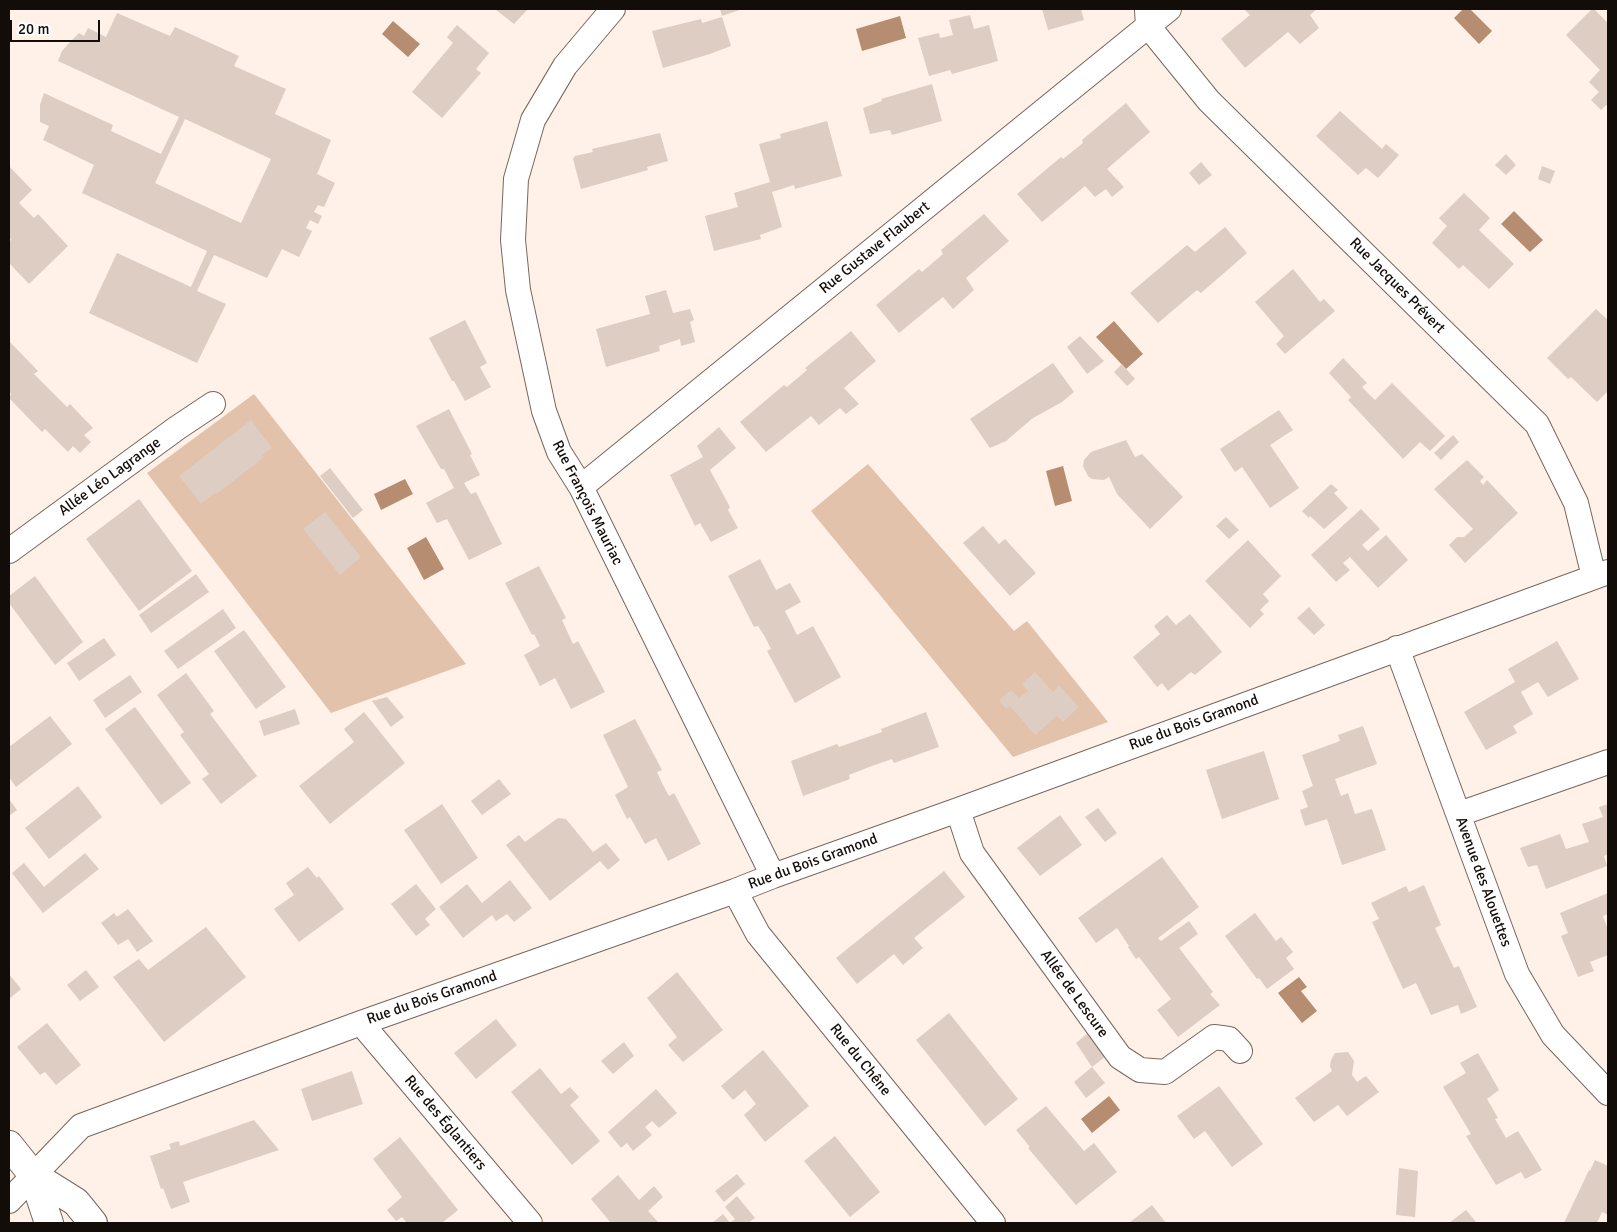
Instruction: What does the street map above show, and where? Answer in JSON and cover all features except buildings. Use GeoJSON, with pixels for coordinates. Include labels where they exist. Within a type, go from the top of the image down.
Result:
{"type":"FeatureCollection","features":[{"type":"Feature","properties":{"kind":"street","name":"Rue François Mauriac"},"geometry":{"type":"LineString","coordinates":[[613,9],[565,66],[533,120],[516,179],[513,240],[518,290],[544,411],[559,452],[581,487],[773,876]]}},
{"type":"Feature","properties":{"kind":"street","name":"Rue Gustave Flaubert"},"geometry":{"type":"LineString","coordinates":[[581,487],[1147,18],[1169,9]]}},
{"type":"Feature","properties":{"kind":"street","name":"Rue Jacques Prévert"},"geometry":{"type":"LineString","coordinates":[[1147,18],[1209,102],[1536,424],[1576,503],[1601,574]]}},
{"type":"Feature","properties":{"kind":"street","name":"Allée Léo Lagrange"},"geometry":{"type":"LineString","coordinates":[[9,551],[177,428],[213,404]]}},
{"type":"Feature","properties":{"kind":"street","name":"Rue du Bois Gramond"},"geometry":{"type":"LineString","coordinates":[[9,1201],[81,1126],[361,1023],[735,891],[1601,574]]}},
{"type":"Feature","properties":{"kind":"street","name":"Avenue des Alouettes"},"geometry":{"type":"LineString","coordinates":[[1397,648],[1517,974],[1553,1035],[1608,1093]]}},
{"type":"Feature","properties":{"kind":"street"},"geometry":{"type":"LineString","coordinates":[[1459,814],[1608,762]]}},
{"type":"Feature","properties":{"kind":"street","name":"Allée de Lescure"},"geometry":{"type":"LineString","coordinates":[[958,810],[972,853],[1120,1058],[1140,1070],[1166,1072],[1214,1037],[1229,1039],[1240,1051]]}},
{"type":"Feature","properties":{"kind":"street","name":"Rue du Chêne"},"geometry":{"type":"LineString","coordinates":[[735,891],[758,934],[994,1223]]}},
{"type":"Feature","properties":{"kind":"street","name":"Rue des Églantiers"},"geometry":{"type":"LineString","coordinates":[[361,1023],[530,1223]]}},
{"type":"Feature","properties":{"kind":"street"},"geometry":{"type":"LineString","coordinates":[[9,1145],[34,1175],[76,1202],[93,1223]]}},
{"type":"Feature","properties":{"kind":"street"},"geometry":{"type":"LineString","coordinates":[[34,1175],[49,1223]]}},
{"type":"Feature","properties":{"kind":"shaded area"},"geometry":{"type":"Polygon","coordinates":[[[1463,9],[1470,9],[1492,31],[1479,44],[1454,18],[1463,9]]]}},
{"type":"Feature","properties":{"kind":"shaded area"},"geometry":{"type":"Polygon","coordinates":[[[900,16],[906,38],[862,51],[856,29],[900,16]]]}},
{"type":"Feature","properties":{"kind":"shaded area"},"geometry":{"type":"Polygon","coordinates":[[[393,21],[420,44],[408,57],[382,34],[393,21]]]}},
{"type":"Feature","properties":{"kind":"shaded area"},"geometry":{"type":"Polygon","coordinates":[[[1514,211],[1543,240],[1530,252],[1501,224],[1514,211]]]}},
{"type":"Feature","properties":{"kind":"shaded area"},"geometry":{"type":"Polygon","coordinates":[[[1114,321],[1143,354],[1126,369],[1096,337],[1114,321]]]}},
{"type":"Feature","properties":{"kind":"shaded area"},"geometry":{"type":"Polygon","coordinates":[[[254,394],[466,664],[331,713],[147,473],[254,394]]]}},
{"type":"Feature","properties":{"kind":"shaded area"},"geometry":{"type":"Polygon","coordinates":[[[868,464],[1014,631],[1027,621],[1108,722],[1013,757],[811,511],[868,464]]]}},
{"type":"Feature","properties":{"kind":"shaded area"},"geometry":{"type":"Polygon","coordinates":[[[1063,466],[1072,501],[1055,506],[1046,471],[1063,466]]]}},
{"type":"Feature","properties":{"kind":"shaded area"},"geometry":{"type":"Polygon","coordinates":[[[405,479],[413,494],[381,510],[374,494],[405,479]]]}},
{"type":"Feature","properties":{"kind":"shaded area"},"geometry":{"type":"Polygon","coordinates":[[[426,537],[444,569],[424,580],[407,548],[426,537]]]}},
{"type":"Feature","properties":{"kind":"shaded area"},"geometry":{"type":"Polygon","coordinates":[[[1299,977],[1307,987],[1301,991],[1317,1011],[1302,1023],[1278,993],[1299,977]]]}},
{"type":"Feature","properties":{"kind":"shaded area"},"geometry":{"type":"Polygon","coordinates":[[[1109,1096],[1120,1110],[1092,1133],[1081,1119],[1109,1096]]]}}]}
